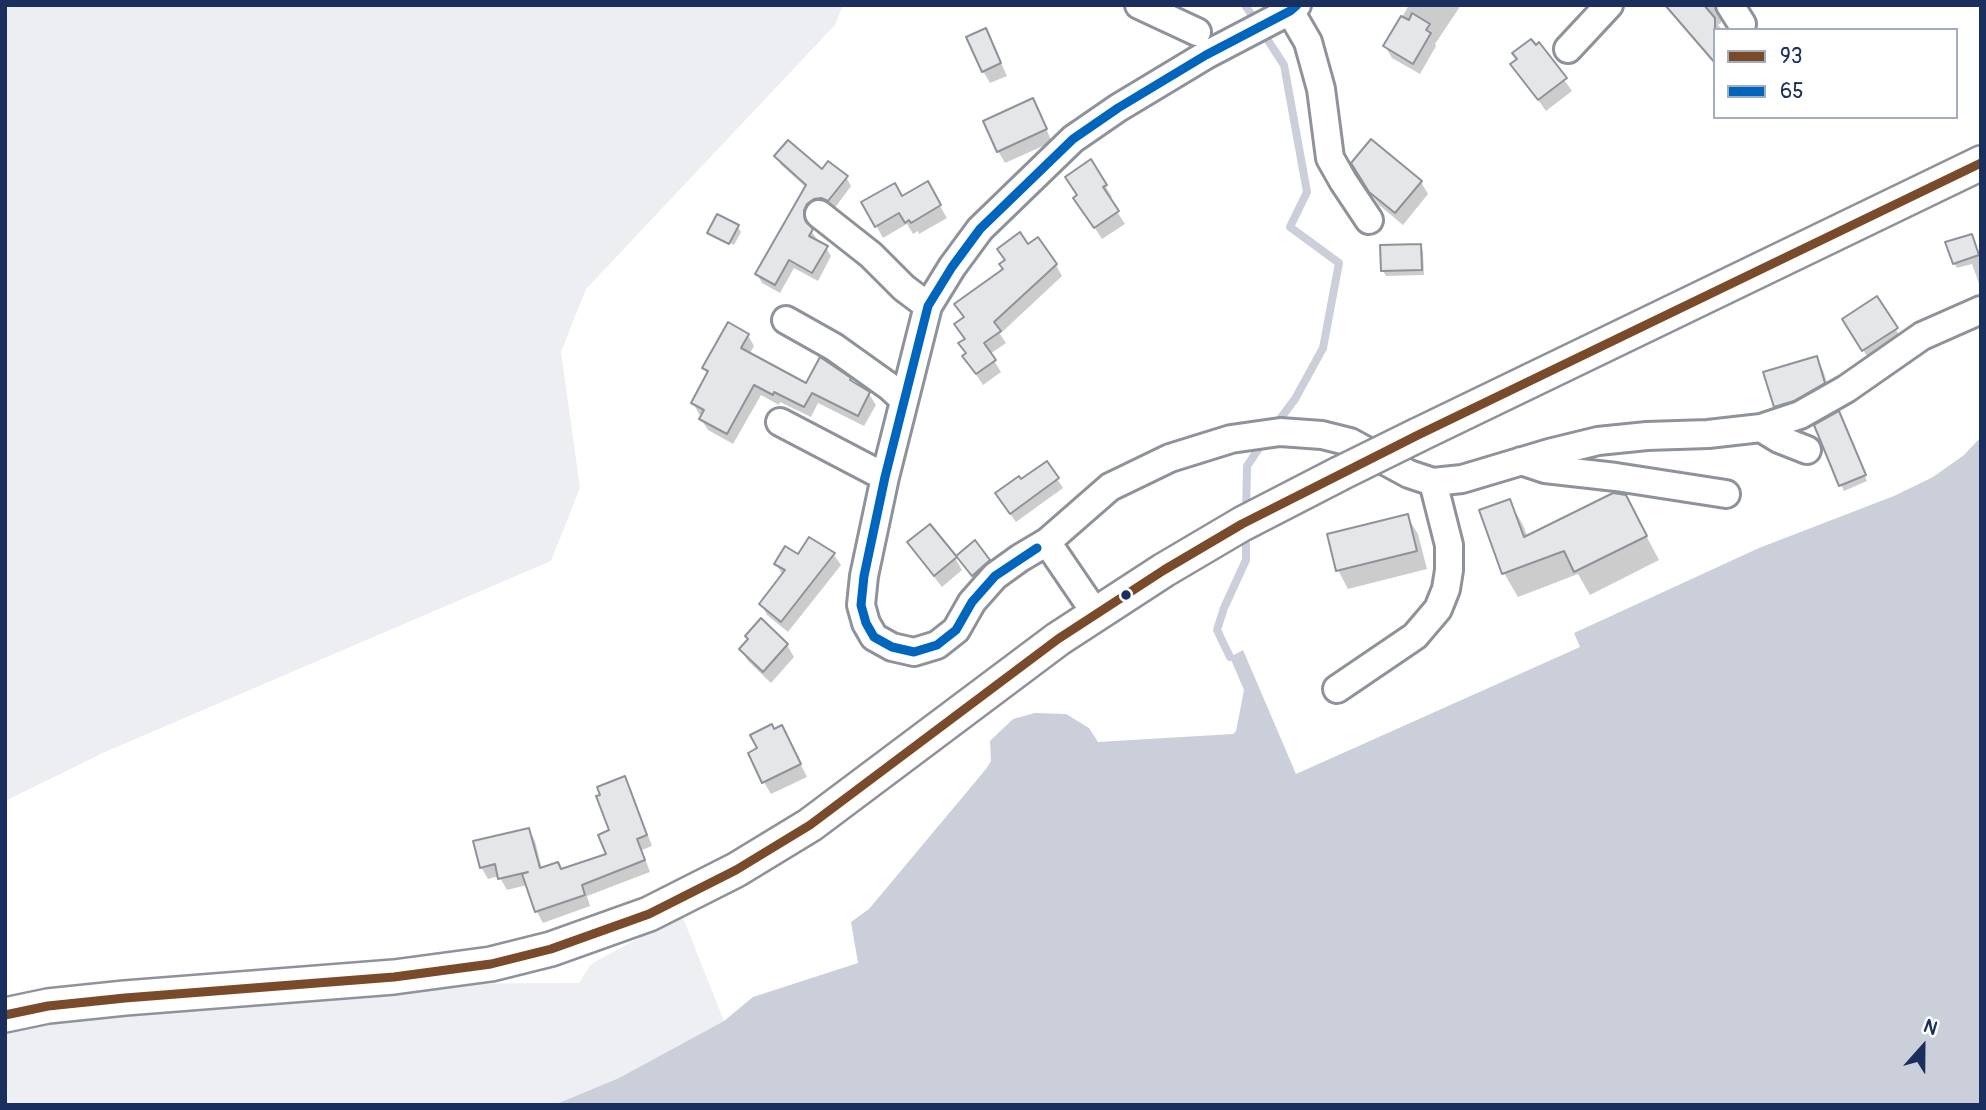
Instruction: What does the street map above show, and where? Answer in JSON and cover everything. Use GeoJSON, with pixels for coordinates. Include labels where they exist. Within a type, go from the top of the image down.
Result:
{"type":"FeatureCollection","features":[{"type":"Feature","properties":{"kind":"main road"},"geometry":{"type":"LineString","coordinates":[[5,1014],[48,1006],[125,998],[394,977],[491,964],[551,949],[649,914],[736,870],[810,825],[1058,639],[1164,570],[1242,524],[1418,435],[1981,163]]}},
{"type":"Feature","properties":{"kind":"street"},"geometry":{"type":"LineString","coordinates":[[1139,5],[1202,43]]}},
{"type":"Feature","properties":{"kind":"street"},"geometry":{"type":"LineString","coordinates":[[1190,5],[1202,43]]}},
{"type":"Feature","properties":{"kind":"street"},"geometry":{"type":"LineString","coordinates":[[1568,49],[1609,5]]}},
{"type":"Feature","properties":{"kind":"street"},"geometry":{"type":"LineString","coordinates":[[1369,220],[1330,158],[1321,89],[1308,42],[1294,8],[1202,43],[1073,139],[980,229],[928,306],[885,477],[864,576],[861,606],[874,637],[892,647],[914,652],[937,646],[956,630],[972,602],[995,576],[1047,542],[1110,487],[1170,458],[1231,439],[1280,432],[1322,435],[1350,442],[1409,474],[1433,482],[1462,479],[1598,440],[1761,428],[1800,415],[1846,389],[1922,336],[1981,310]]}},
{"type":"Feature","properties":{"kind":"street"},"geometry":{"type":"LineString","coordinates":[[820,214],[928,306]]}},
{"type":"Feature","properties":{"kind":"street"},"geometry":{"type":"LineString","coordinates":[[786,320],[834,347],[904,400]]}},
{"type":"Feature","properties":{"kind":"street"},"geometry":{"type":"LineString","coordinates":[[780,422],[885,477]]}},
{"type":"Feature","properties":{"kind":"street"},"geometry":{"type":"LineString","coordinates":[[1761,428],[1779,439],[1807,450]]}},
{"type":"Feature","properties":{"kind":"street"},"geometry":{"type":"LineString","coordinates":[[1521,461],[1545,469],[1726,494]]}},
{"type":"Feature","properties":{"kind":"street"},"geometry":{"type":"LineString","coordinates":[[1337,689],[1415,636],[1438,609],[1446,589],[1449,545],[1433,482]]}},
{"type":"Feature","properties":{"kind":"street"},"geometry":{"type":"LineString","coordinates":[[1047,542],[1096,614]]}},
{"type":"Feature","properties":{"kind":"shaded area"},"geometry":{"type":"Polygon","coordinates":[[[5,5],[843,5],[835,25],[586,289],[561,352],[580,488],[551,561],[105,752],[5,801],[5,5]]]}},
{"type":"Feature","properties":{"kind":"shaded area"},"geometry":{"type":"Polygon","coordinates":[[[1981,437],[1981,1105],[554,1105],[619,1078],[724,1021],[753,997],[858,963],[851,922],[869,909],[986,769],[991,761],[990,741],[1013,719],[1035,713],[1066,714],[1089,728],[1098,742],[1233,734],[1236,731],[1244,690],[1230,657],[1243,650],[1296,774],[1580,647],[1574,633],[1759,548],[1894,496],[1933,477],[1964,455],[1981,437]]]}},
{"type":"Feature","properties":{"kind":"shaded area"},"geometry":{"type":"Polygon","coordinates":[[[682,915],[724,1021],[619,1078],[554,1105],[5,1105],[5,1030],[77,1016],[362,984],[579,983],[591,964],[682,915]]]}},
{"type":"Feature","properties":{"kind":"building"},"geometry":{"type":"Polygon","coordinates":[[[1665,5],[1704,5],[1715,18],[1713,61],[1665,5]]]}},
{"type":"Feature","properties":{"kind":"building"},"geometry":{"type":"Polygon","coordinates":[[[1412,13],[1430,24],[1426,30],[1431,33],[1413,64],[1383,46],[1401,16],[1409,20],[1412,13]]]}},
{"type":"Feature","properties":{"kind":"building"},"geometry":{"type":"Polygon","coordinates":[[[986,28],[1001,63],[982,72],[966,37],[986,28]]]}},
{"type":"Feature","properties":{"kind":"building"},"geometry":{"type":"Polygon","coordinates":[[[1531,39],[1536,45],[1539,42],[1567,78],[1538,100],[1510,64],[1517,59],[1512,53],[1531,39]]]}},
{"type":"Feature","properties":{"kind":"building"},"geometry":{"type":"Polygon","coordinates":[[[1033,98],[1047,129],[997,152],[983,121],[1033,98]]]}},
{"type":"Feature","properties":{"kind":"building"},"geometry":{"type":"Polygon","coordinates":[[[1371,139],[1422,181],[1395,213],[1369,192],[1351,163],[1371,139]]]}},
{"type":"Feature","properties":{"kind":"building"},"geometry":{"type":"Polygon","coordinates":[[[788,140],[822,169],[828,161],[848,176],[828,201],[814,199],[807,204],[804,211],[805,220],[813,229],[809,236],[828,246],[812,273],[789,260],[775,285],[755,274],[806,185],[774,156],[788,140]]]}},
{"type":"Feature","properties":{"kind":"building"},"geometry":{"type":"Polygon","coordinates":[[[1091,159],[1107,185],[1103,187],[1119,211],[1094,228],[1073,198],[1077,195],[1065,177],[1091,159]]]}},
{"type":"Feature","properties":{"kind":"building"},"geometry":{"type":"Polygon","coordinates":[[[928,181],[941,205],[911,223],[909,220],[905,223],[899,213],[875,227],[861,202],[895,183],[902,196],[928,181]]]}},
{"type":"Feature","properties":{"kind":"building"},"geometry":{"type":"Polygon","coordinates":[[[717,214],[739,225],[729,244],[707,233],[717,214]]]}},
{"type":"Feature","properties":{"kind":"building"},"geometry":{"type":"Polygon","coordinates":[[[1020,232],[1028,244],[1038,237],[1057,264],[994,322],[1001,331],[984,343],[996,360],[976,374],[962,356],[966,353],[958,343],[965,339],[954,324],[964,317],[954,304],[1003,269],[999,264],[1005,260],[997,249],[1020,232]]]}},
{"type":"Feature","properties":{"kind":"building"},"geometry":{"type":"Polygon","coordinates":[[[1972,234],[1979,255],[1953,264],[1945,242],[1972,234]]]}},
{"type":"Feature","properties":{"kind":"building"},"geometry":{"type":"Polygon","coordinates":[[[1421,244],[1422,270],[1381,271],[1380,245],[1421,244]]]}},
{"type":"Feature","properties":{"kind":"building"},"geometry":{"type":"Polygon","coordinates":[[[1877,296],[1898,328],[1862,351],[1842,319],[1877,296]]]}},
{"type":"Feature","properties":{"kind":"building"},"geometry":{"type":"Polygon","coordinates":[[[728,322],[749,334],[741,348],[806,383],[820,357],[851,378],[850,380],[870,392],[858,416],[812,393],[804,407],[754,385],[727,434],[699,419],[704,410],[691,403],[708,371],[702,368],[728,322]]]}},
{"type":"Feature","properties":{"kind":"building"},"geometry":{"type":"Polygon","coordinates":[[[1817,356],[1825,383],[1794,401],[1774,407],[1763,372],[1817,356]]]}},
{"type":"Feature","properties":{"kind":"building"},"geometry":{"type":"Polygon","coordinates":[[[1839,411],[1866,475],[1839,486],[1814,425],[1839,411]]]}},
{"type":"Feature","properties":{"kind":"building"},"geometry":{"type":"Polygon","coordinates":[[[1047,461],[1059,478],[1010,514],[995,493],[1047,461]]]}},
{"type":"Feature","properties":{"kind":"building"},"geometry":{"type":"Polygon","coordinates":[[[1613,493],[1626,495],[1647,536],[1574,572],[1564,551],[1502,574],[1479,510],[1510,499],[1524,537],[1613,493]]]}},
{"type":"Feature","properties":{"kind":"building"},"geometry":{"type":"Polygon","coordinates":[[[1408,514],[1417,551],[1336,571],[1327,534],[1408,514]]]}},
{"type":"Feature","properties":{"kind":"building"},"geometry":{"type":"Polygon","coordinates":[[[930,524],[957,557],[934,576],[907,542],[930,524]]]}},
{"type":"Feature","properties":{"kind":"building"},"geometry":{"type":"Polygon","coordinates":[[[809,537],[835,553],[781,622],[759,604],[785,570],[774,564],[785,546],[798,554],[809,537]]]}},
{"type":"Feature","properties":{"kind":"building"},"geometry":{"type":"Polygon","coordinates":[[[975,540],[990,560],[972,576],[956,556],[975,540]]]}},
{"type":"Feature","properties":{"kind":"building"},"geometry":{"type":"Polygon","coordinates":[[[761,618],[788,644],[763,672],[739,649],[748,639],[745,636],[761,618]]]}},
{"type":"Feature","properties":{"kind":"building"},"geometry":{"type":"Polygon","coordinates":[[[772,724],[774,729],[782,725],[801,764],[762,783],[748,753],[757,748],[750,735],[772,724]]]}},
{"type":"Feature","properties":{"kind":"building"},"geometry":{"type":"Polygon","coordinates":[[[625,776],[647,835],[637,839],[645,860],[582,885],[585,895],[535,912],[522,874],[528,872],[498,879],[495,864],[480,868],[473,841],[529,828],[540,868],[558,862],[561,869],[606,854],[598,835],[609,830],[596,796],[600,795],[597,787],[625,776]]]}},
{"type":"Feature","properties":{"kind":"waterway"},"geometry":{"type":"LineString","coordinates":[[1245,5],[1284,65],[1307,192],[1290,227],[1339,263],[1323,348],[1295,399],[1274,427]]}},
{"type":"Feature","properties":{"kind":"waterway"},"geometry":{"type":"LineString","coordinates":[[1246,513],[1247,466],[1264,441]]}},
{"type":"Feature","properties":{"kind":"waterway"},"geometry":{"type":"LineString","coordinates":[[1230,657],[1217,630],[1246,560],[1246,533]]}},
{"type":"Feature","properties":{"kind":"transit line","name":"65"},"geometry":{"type":"LineString","coordinates":[[1037,548],[995,576],[972,602],[956,630],[937,645],[914,652],[892,647],[874,637],[866,623],[861,605],[864,576],[885,477],[928,306],[980,229],[1073,139],[1118,108],[1206,55],[1297,5]]}},
{"type":"Feature","properties":{"kind":"transit line","name":"93"},"geometry":{"type":"LineString","coordinates":[[5,1015],[48,1006],[394,977],[491,964],[551,949],[649,914],[736,870],[810,825],[1058,639],[1164,570],[1242,524],[1418,435],[1981,163]]}}]}
